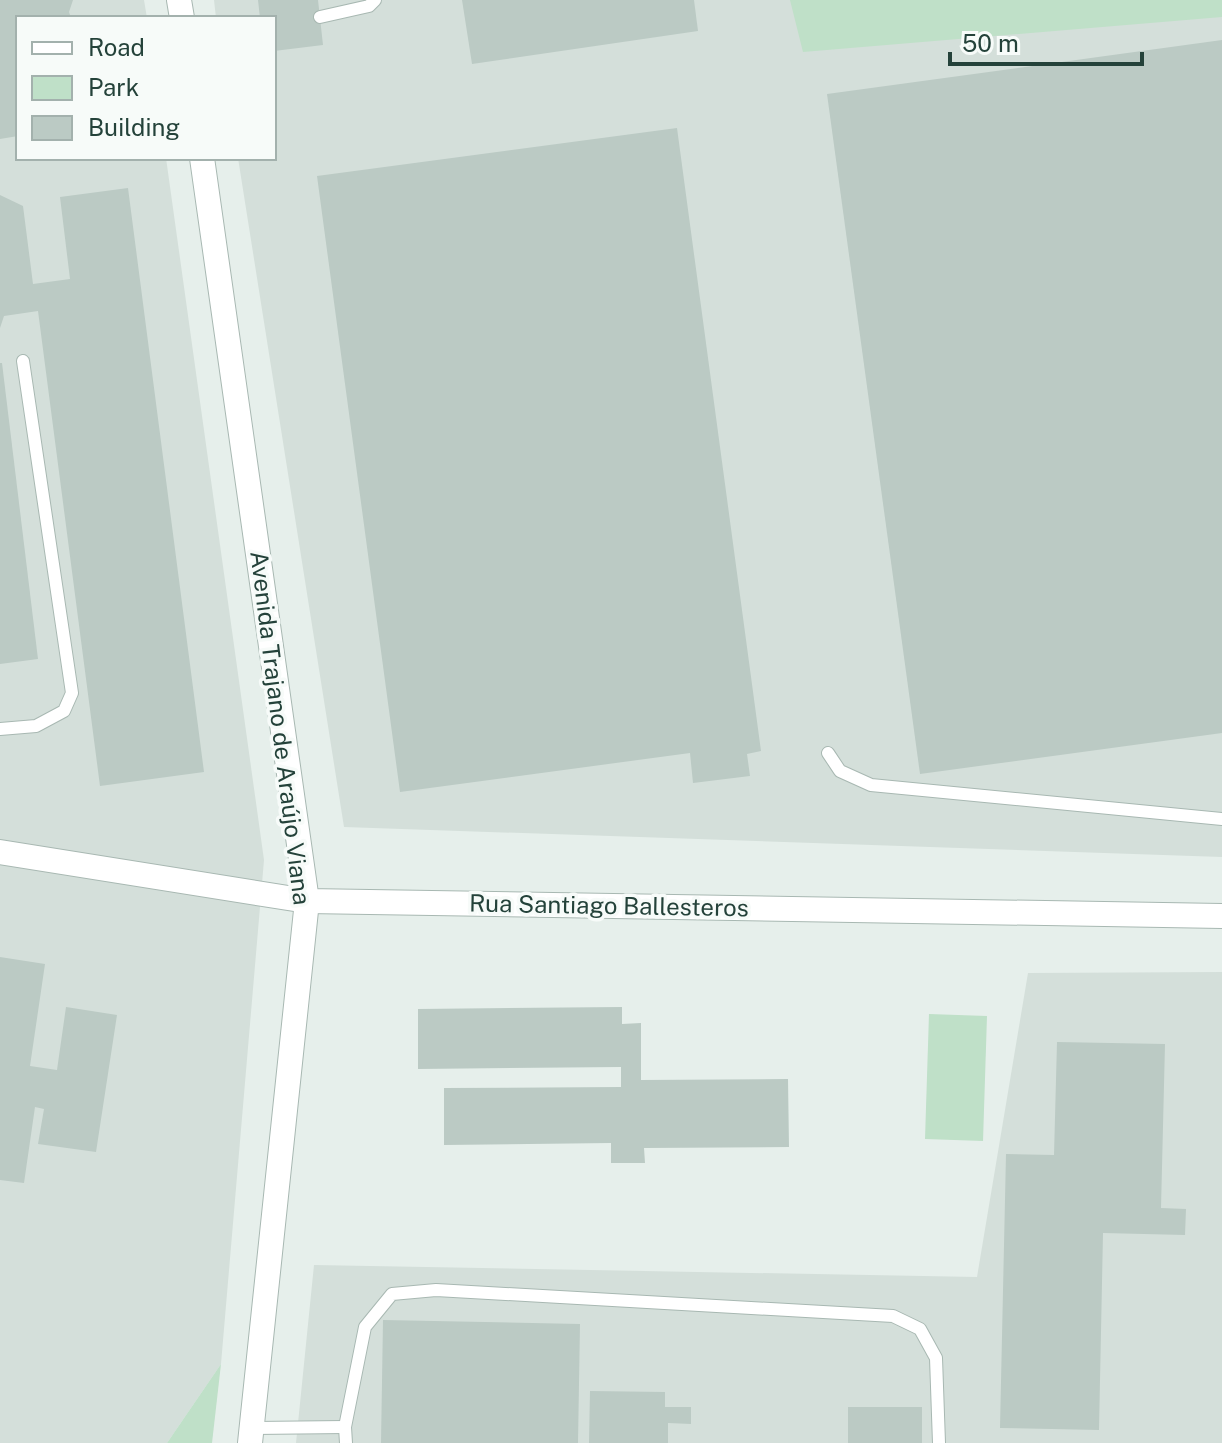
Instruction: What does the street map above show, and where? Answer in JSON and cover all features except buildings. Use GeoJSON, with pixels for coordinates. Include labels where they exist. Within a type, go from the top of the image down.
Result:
{"type":"FeatureCollection","features":[{"type":"Feature","properties":{"kind":"street","name":"Avenida Trajano de Araújo Viana"},"geometry":{"type":"LineString","coordinates":[[202,160],[307,901],[250,1436]]}},
{"type":"Feature","properties":{"kind":"street","name":"Rua Santiago Ballesteros"},"geometry":{"type":"LineString","coordinates":[[0,852],[307,901],[1222,916]]}},
{"type":"Feature","properties":{"kind":"lane"},"geometry":{"type":"LineString","coordinates":[[320,17],[369,6],[375,0]]}},
{"type":"Feature","properties":{"kind":"lane"},"geometry":{"type":"LineString","coordinates":[[0,729],[36,726],[64,711],[72,693],[23,361]]}},
{"type":"Feature","properties":{"kind":"lane"},"geometry":{"type":"LineString","coordinates":[[828,753],[840,771],[871,785],[1222,819]]}},
{"type":"Feature","properties":{"kind":"lane"},"geometry":{"type":"LineString","coordinates":[[346,1443],[345,1427],[365,1327],[392,1294],[436,1290],[893,1316],[920,1329],[936,1358],[939,1443]]}},
{"type":"Feature","properties":{"kind":"lane"},"geometry":{"type":"LineString","coordinates":[[250,1436],[345,1427]]}},
{"type":"Feature","properties":{"kind":"shaded area"},"geometry":{"type":"Polygon","coordinates":[[[0,0],[144,0],[147,16],[16,16],[16,160],[166,160],[264,860],[221,1364],[167,1443],[0,1443],[0,0]]]}},
{"type":"Feature","properties":{"kind":"shaded area"},"geometry":{"type":"Polygon","coordinates":[[[214,0],[1222,0],[1222,857],[344,827],[238,160],[276,160],[276,16],[216,16],[214,0]]]}},
{"type":"Feature","properties":{"kind":"shaded area"},"geometry":{"type":"Polygon","coordinates":[[[1222,972],[1222,1443],[296,1443],[314,1265],[977,1277],[1028,973],[1222,972]]]}},
{"type":"Feature","properties":{"kind":"green space"},"geometry":{"type":"Polygon","coordinates":[[[790,0],[1222,0],[1222,17],[803,52],[790,0]]]}},
{"type":"Feature","properties":{"kind":"green space"},"geometry":{"type":"Polygon","coordinates":[[[929,1014],[987,1016],[983,1141],[925,1139],[929,1014]]]}},
{"type":"Feature","properties":{"kind":"green space"},"geometry":{"type":"Polygon","coordinates":[[[221,1364],[212,1443],[167,1443],[221,1364]]]}}]}
